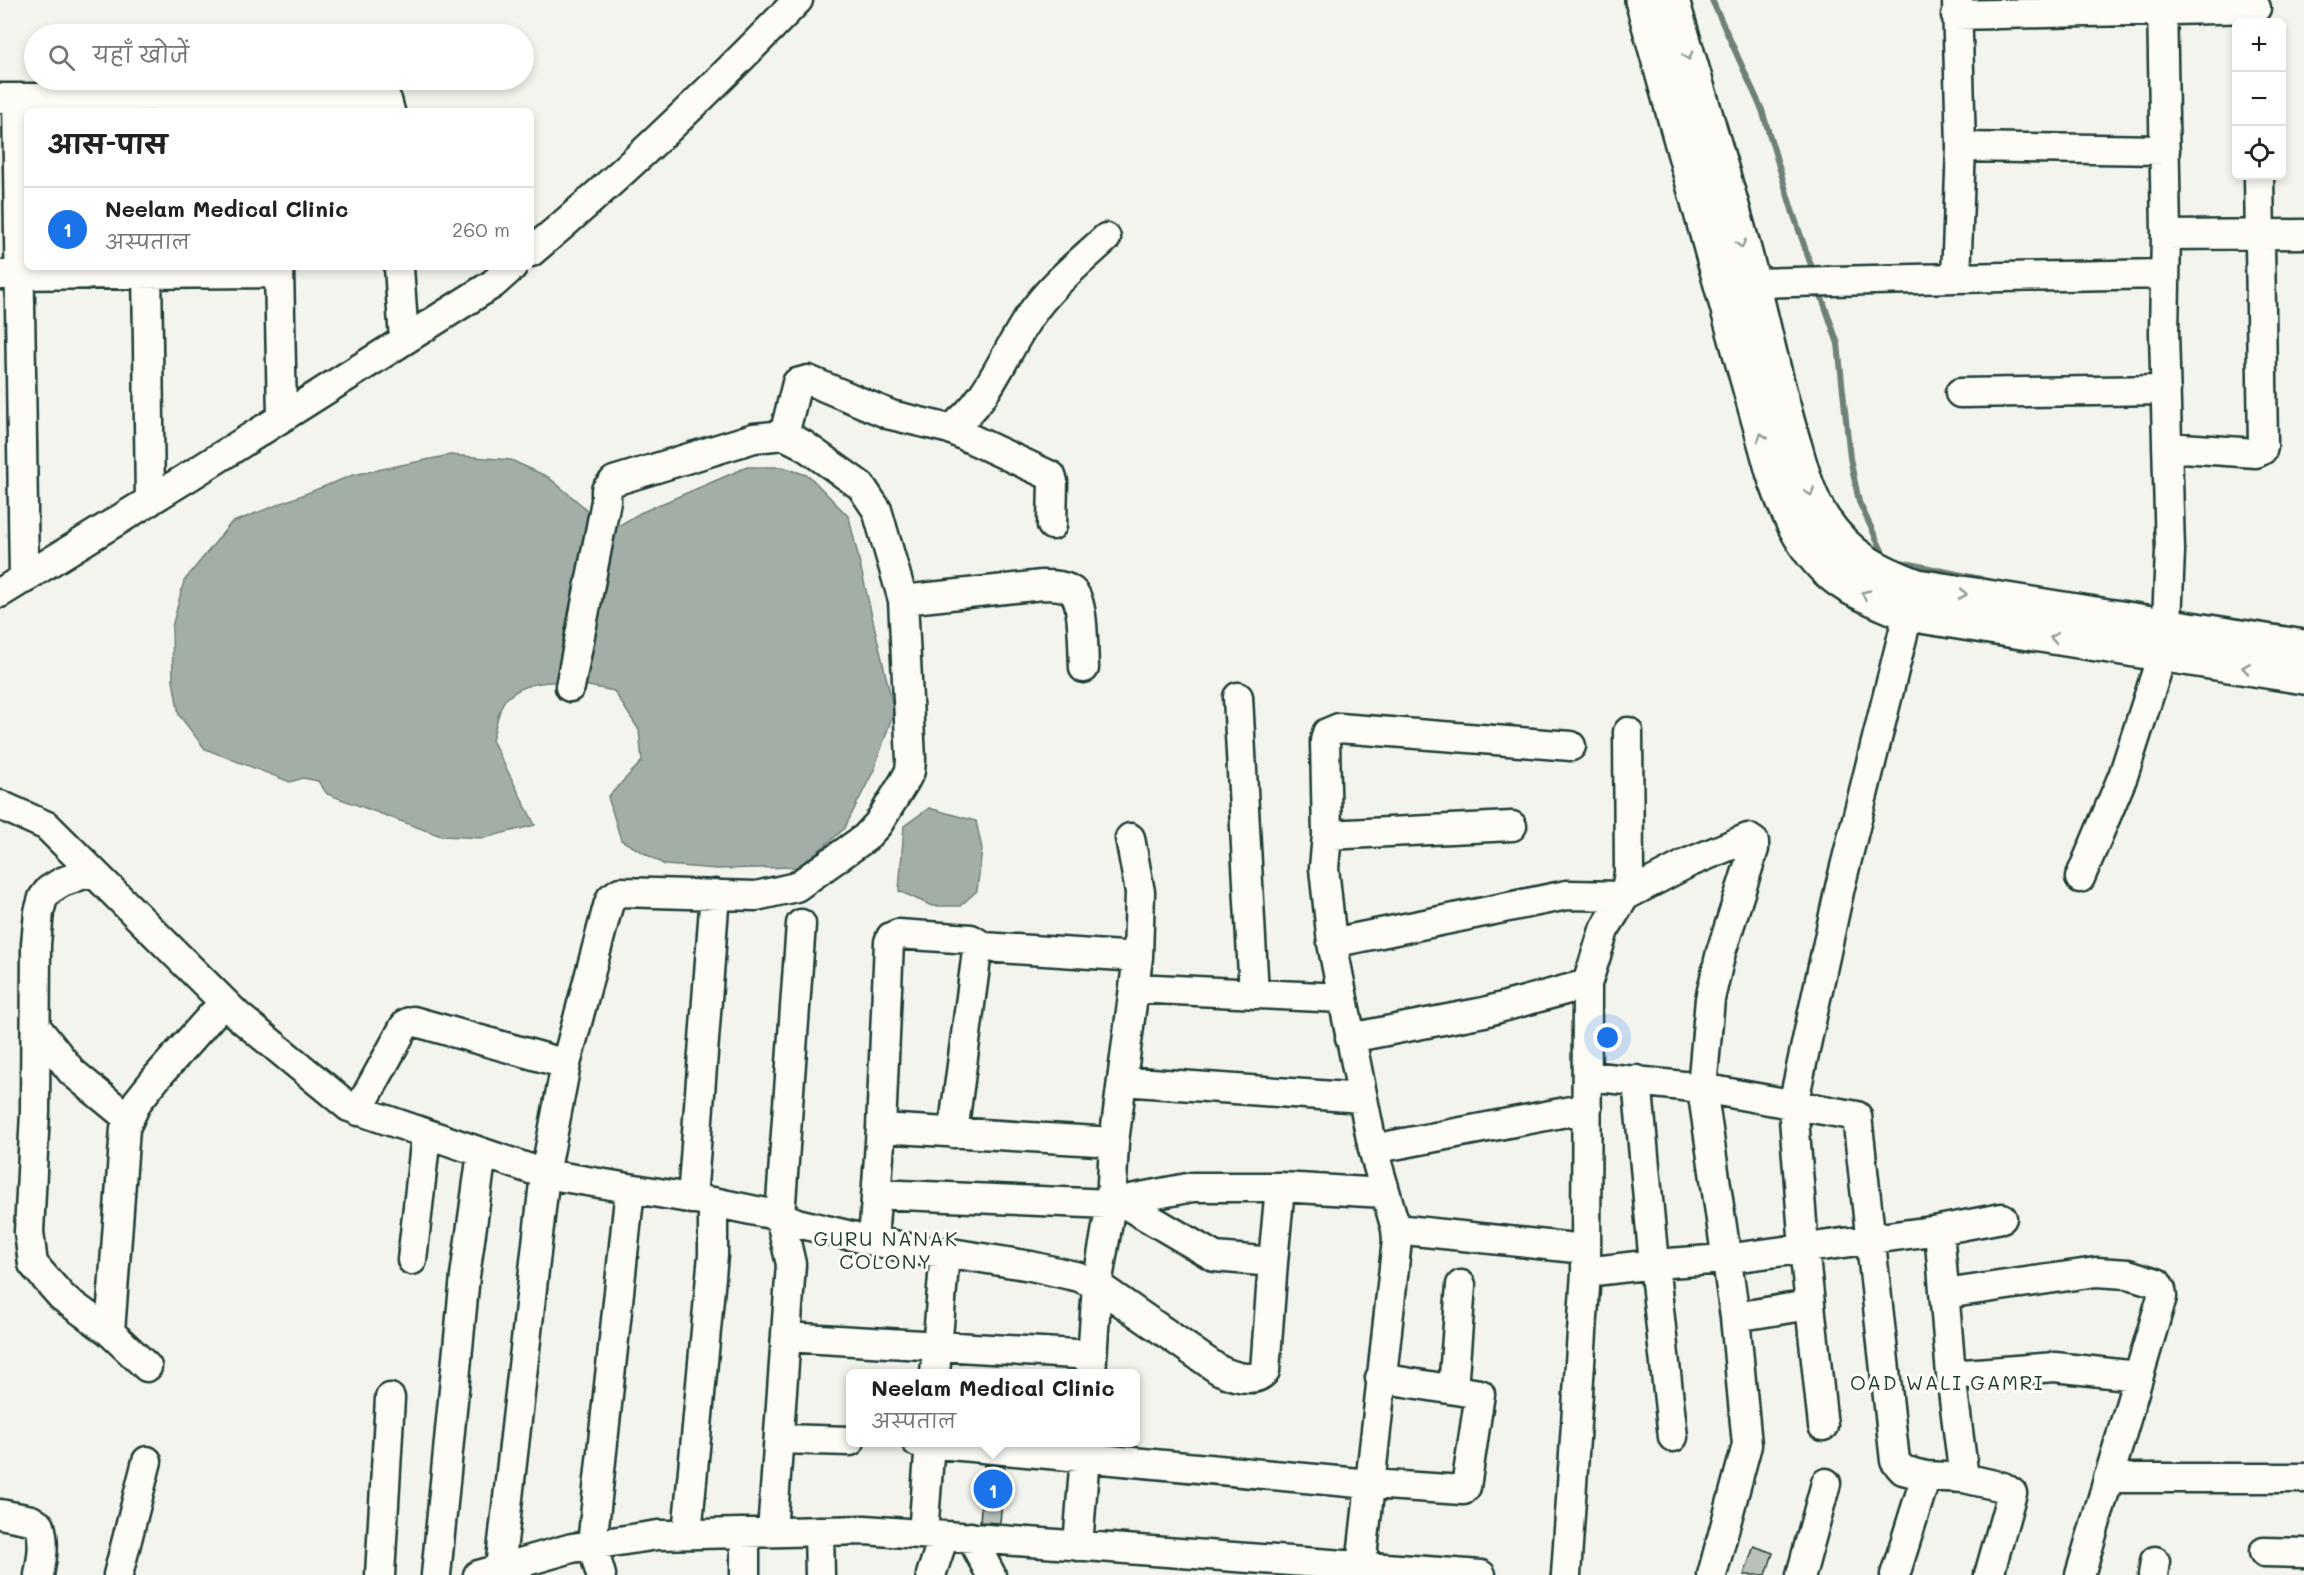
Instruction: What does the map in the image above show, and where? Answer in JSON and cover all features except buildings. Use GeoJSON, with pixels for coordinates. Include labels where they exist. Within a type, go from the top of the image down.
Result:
{"type":"FeatureCollection","features":[{"type":"Feature","properties":{"kind":"highway"},"geometry":{"type":"LineString","coordinates":[[1642,0],[1754,409],[1786,510],[1809,549],[1832,573],[1847,586],[1908,614],[2164,646],[2304,647]]}},
{"type":"Feature","properties":{"kind":"highway"},"geometry":{"type":"LineString","coordinates":[[1672,0],[1752,282],[1781,401],[1811,499],[1832,531],[1850,552],[1879,571],[1917,586],[2164,646],[2304,677]]}},
{"type":"Feature","properties":{"kind":"street"},"geometry":{"type":"LineString","coordinates":[[534,249],[593,199],[740,60],[798,0]]}},
{"type":"Feature","properties":{"kind":"street"},"geometry":{"type":"LineString","coordinates":[[1956,278],[1961,147],[1956,7],[2162,5],[2256,10]]}},
{"type":"Feature","properties":{"kind":"street"},"geometry":{"type":"LineString","coordinates":[[2080,878],[2123,776],[2164,646],[2170,551],[2164,274],[2166,235],[2162,5]]}},
{"type":"Feature","properties":{"kind":"street"},"geometry":{"type":"LineString","coordinates":[[12,586],[9,98],[145,104],[273,103],[383,98],[388,102],[389,108]]}},
{"type":"Feature","properties":{"kind":"street"},"geometry":{"type":"LineString","coordinates":[[1961,147],[2165,150]]}},
{"type":"Feature","properties":{"kind":"street"},"geometry":{"type":"LineString","coordinates":[[2167,447],[2256,453],[2264,446],[2259,180]]}},
{"type":"Feature","properties":{"kind":"street"},"geometry":{"type":"LineString","coordinates":[[2166,235],[2304,234]]}},
{"type":"Feature","properties":{"kind":"street"},"geometry":{"type":"LineString","coordinates":[[950,429],[967,417],[982,398],[1029,316],[1053,286],[1106,238]]}},
{"type":"Feature","properties":{"kind":"street"},"geometry":{"type":"LineString","coordinates":[[9,275],[147,270],[279,270],[282,417]]}},
{"type":"Feature","properties":{"kind":"street"},"geometry":{"type":"LineString","coordinates":[[147,270],[150,501]]}},
{"type":"Feature","properties":{"kind":"street"},"geometry":{"type":"LineString","coordinates":[[399,270],[404,340]]}},
{"type":"Feature","properties":{"kind":"street"},"geometry":{"type":"LineString","coordinates":[[12,586],[493,284],[509,270]]}},
{"type":"Feature","properties":{"kind":"street"},"geometry":{"type":"LineString","coordinates":[[1752,282],[2164,274]]}},
{"type":"Feature","properties":{"kind":"street"},"geometry":{"type":"LineString","coordinates":[[784,435],[797,383],[803,380],[891,415],[950,429],[1052,477],[1052,525]]}},
{"type":"Feature","properties":{"kind":"street"},"geometry":{"type":"LineString","coordinates":[[1959,393],[2166,390]]}},
{"type":"Feature","properties":{"kind":"street"},"geometry":{"type":"LineString","coordinates":[[570,687],[606,501],[606,490],[614,481],[754,438],[784,435],[802,444],[861,486],[877,510],[903,600],[910,771],[878,824],[865,838],[796,887],[756,896],[620,892],[611,898],[566,1064],[545,1174],[487,1572],[572,1548],[658,1535],[865,1530],[1078,1546],[1148,1563],[1479,1575]]}},
{"type":"Feature","properties":{"kind":"street"},"geometry":{"type":"LineString","coordinates":[[903,600],[1042,585],[1073,591],[1079,601],[1084,668]]}},
{"type":"Feature","properties":{"kind":"street"},"geometry":{"type":"LineString","coordinates":[[1823,1426],[1809,1305],[1793,1105],[1840,887],[1908,614]]}},
{"type":"Feature","properties":{"kind":"street"},"geometry":{"type":"LineString","coordinates":[[1238,698],[1254,994]]}},
{"type":"Feature","properties":{"kind":"street"},"geometry":{"type":"LineString","coordinates":[[1361,1571],[1396,1229],[1373,1149],[1332,943],[1324,868],[1327,835],[1325,741],[1327,733],[1331,729],[1339,728],[1572,746]]}},
{"type":"Feature","properties":{"kind":"street"},"geometry":{"type":"LineString","coordinates":[[1566,1575],[1586,1261],[1587,984],[1604,930],[1625,896],[1629,873],[1628,732]]}},
{"type":"Feature","properties":{"kind":"street"},"geometry":{"type":"LineString","coordinates":[[0,804],[47,826],[237,1015],[349,1107],[545,1174],[780,1216],[797,1223],[924,1251],[945,1252],[1031,1266],[1079,1277],[1097,1285],[1219,1370],[1239,1378],[1259,1376],[1265,1371],[1280,1187]]}},
{"type":"Feature","properties":{"kind":"street"},"geometry":{"type":"LineString","coordinates":[[1327,835],[1512,826]]}},
{"type":"Feature","properties":{"kind":"street"},"geometry":{"type":"LineString","coordinates":[[786,1337],[936,1360],[1091,1364],[1097,1285],[1116,1202],[1114,1142],[1138,957],[1140,892],[1130,838]]}},
{"type":"Feature","properties":{"kind":"street"},"geometry":{"type":"LineString","coordinates":[[1332,943],[1568,895],[1625,896],[1688,863],[1743,839],[1751,839],[1755,845],[1721,952],[1710,999],[1702,1088],[1735,1317],[1748,1445],[1712,1575]]}},
{"type":"Feature","properties":{"kind":"street"},"geometry":{"type":"LineString","coordinates":[[92,870],[49,890],[43,898],[39,912],[36,944],[37,1028],[29,1232],[33,1264],[62,1297],[110,1332],[147,1367]]}},
{"type":"Feature","properties":{"kind":"street"},"geometry":{"type":"LineString","coordinates":[[687,1534],[712,1254],[703,1201],[716,894]]}},
{"type":"Feature","properties":{"kind":"street"},"geometry":{"type":"LineString","coordinates":[[745,1575],[759,1533],[779,1439],[791,1264],[780,1216],[801,924]]}},
{"type":"Feature","properties":{"kind":"street"},"geometry":{"type":"LineString","coordinates":[[873,1241],[881,1128],[888,942],[891,937],[898,934],[971,939],[984,947],[1138,957]]}},
{"type":"Feature","properties":{"kind":"street"},"geometry":{"type":"LineString","coordinates":[[953,1133],[978,944]]}},
{"type":"Feature","properties":{"kind":"street"},"geometry":{"type":"LineString","coordinates":[[1350,1038],[1484,1012],[1587,984]]}},
{"type":"Feature","properties":{"kind":"street"},"geometry":{"type":"LineString","coordinates":[[1134,988],[1342,998]]}},
{"type":"Feature","properties":{"kind":"street"},"geometry":{"type":"LineString","coordinates":[[110,1332],[125,1128],[138,1102],[157,1077],[224,1002]]}},
{"type":"Feature","properties":{"kind":"street"},"geometry":{"type":"LineString","coordinates":[[358,1111],[407,1023],[413,1021],[566,1064]]}},
{"type":"Feature","properties":{"kind":"street"},"geometry":{"type":"LineString","coordinates":[[37,1028],[72,1072],[129,1119]]}},
{"type":"Feature","properties":{"kind":"street"},"geometry":{"type":"LineString","coordinates":[[1588,1076],[1702,1088],[1857,1116],[1895,1461],[1903,1470],[1926,1476],[1964,1478],[2003,1487],[2012,1493],[1989,1575]]}},
{"type":"Feature","properties":{"kind":"street"},"geometry":{"type":"LineString","coordinates":[[1637,1080],[1673,1437]]}},
{"type":"Feature","properties":{"kind":"street"},"geometry":{"type":"LineString","coordinates":[[1122,1081],[1362,1098]]}},
{"type":"Feature","properties":{"kind":"street"},"geometry":{"type":"LineString","coordinates":[[1373,1149],[1587,1108]]}},
{"type":"Feature","properties":{"kind":"street"},"geometry":{"type":"LineString","coordinates":[[881,1128],[1114,1142]]}},
{"type":"Feature","properties":{"kind":"street"},"geometry":{"type":"LineString","coordinates":[[412,1260],[426,1135]]}},
{"type":"Feature","properties":{"kind":"street"},"geometry":{"type":"LineString","coordinates":[[436,1575],[464,1287],[482,1153]]}},
{"type":"Feature","properties":{"kind":"street"},"geometry":{"type":"LineString","coordinates":[[877,1194],[1116,1202],[1192,1187],[1280,1187],[1385,1193]]}},
{"type":"Feature","properties":{"kind":"street"},"geometry":{"type":"LineString","coordinates":[[601,1575],[592,1545],[630,1189]]}},
{"type":"Feature","properties":{"kind":"street"},"geometry":{"type":"LineString","coordinates":[[1116,1202],[1215,1257],[1273,1262]]}},
{"type":"Feature","properties":{"kind":"street"},"geometry":{"type":"LineString","coordinates":[[1396,1229],[1586,1261],[1654,1264],[1725,1259],[1939,1230],[2002,1218]]}},
{"type":"Feature","properties":{"kind":"street"},"geometry":{"type":"LineString","coordinates":[[1939,1230],[1964,1478]]}},
{"type":"Feature","properties":{"kind":"street"},"geometry":{"type":"LineString","coordinates":[[936,1360],[945,1252]]}},
{"type":"Feature","properties":{"kind":"street"},"geometry":{"type":"LineString","coordinates":[[1945,1294],[2096,1272],[2128,1274],[2157,1283],[2161,1290],[2162,1297],[2080,1575]]}},
{"type":"Feature","properties":{"kind":"street"},"geometry":{"type":"LineString","coordinates":[[1453,1389],[1461,1285]]}},
{"type":"Feature","properties":{"kind":"street"},"geometry":{"type":"LineString","coordinates":[[1735,1317],[1809,1305]]}},
{"type":"Feature","properties":{"kind":"street"},"geometry":{"type":"LineString","coordinates":[[1952,1375],[2055,1367],[2138,1376]]}},
{"type":"Feature","properties":{"kind":"street"},"geometry":{"type":"LineString","coordinates":[[1019,1447],[1085,1450],[1370,1484],[1461,1491],[1465,1489],[1480,1395],[1380,1378]]}},
{"type":"Feature","properties":{"kind":"street"},"geometry":{"type":"LineString","coordinates":[[380,1575],[390,1398]]}},
{"type":"Feature","properties":{"kind":"street"},"geometry":{"type":"LineString","coordinates":[[779,1439],[846,1441]]}},
{"type":"Feature","properties":{"kind":"street"},"geometry":{"type":"LineString","coordinates":[[931,1447],[946,1536],[931,1575]]}},
{"type":"Feature","properties":{"kind":"street"},"geometry":{"type":"LineString","coordinates":[[1078,1546],[1085,1450]]}},
{"type":"Feature","properties":{"kind":"street"},"geometry":{"type":"LineString","coordinates":[[118,1575],[147,1461]]}},
{"type":"Feature","properties":{"kind":"street"},"geometry":{"type":"LineString","coordinates":[[1895,1575],[1926,1476]]}},
{"type":"Feature","properties":{"kind":"street"},"geometry":{"type":"LineString","coordinates":[[2108,1478],[2304,1478]]}},
{"type":"Feature","properties":{"kind":"street"},"geometry":{"type":"LineString","coordinates":[[1801,1575],[1826,1483]]}},
{"type":"Feature","properties":{"kind":"street"},"geometry":{"type":"LineString","coordinates":[[0,1515],[31,1520],[40,1526],[43,1551],[39,1575]]}},
{"type":"Feature","properties":{"kind":"street"},"geometry":{"type":"LineString","coordinates":[[819,1531],[820,1575]]}},
{"type":"Feature","properties":{"kind":"street"},"geometry":{"type":"LineString","coordinates":[[946,1536],[991,1575]]}},
{"type":"Feature","properties":{"kind":"street"},"geometry":{"type":"LineString","coordinates":[[2264,1552],[2304,1553]]}},
{"type":"Feature","properties":{"kind":"shaded area"},"geometry":{"type":"Polygon","coordinates":[[[450,455],[511,460],[548,477],[584,507],[603,535],[640,513],[747,467],[783,467],[809,476],[849,517],[894,711],[874,770],[844,829],[799,867],[717,869],[665,865],[621,840],[608,797],[642,761],[639,730],[614,691],[571,683],[529,685],[517,691],[503,703],[492,740],[535,825],[484,838],[441,836],[327,794],[318,781],[303,778],[290,782],[205,749],[179,715],[173,680],[172,627],[184,581],[231,523],[353,475],[450,455]]]}},
{"type":"Feature","properties":{"kind":"shaded area"},"geometry":{"type":"Polygon","coordinates":[[[929,808],[976,821],[982,849],[977,891],[960,906],[932,906],[899,891],[904,826],[929,808]]]}},
{"type":"Feature","properties":{"kind":"waterway"},"geometry":{"type":"LineString","coordinates":[[1712,0],[1762,110],[1814,274]]}},
{"type":"Feature","properties":{"kind":"waterway"},"geometry":{"type":"LineString","coordinates":[[1819,289],[1838,344],[1850,458],[1859,502],[1886,559]]}},
{"type":"Feature","properties":{"kind":"waterway"},"geometry":{"type":"LineString","coordinates":[[1896,561],[1981,579]]}},
{"type":"Feature","properties":{"kind":"place","name":"Neelam Medical Clinic"},"geometry":{"type":"Point","coordinates":[993,1489]}},
{"type":"Feature","properties":{"kind":"district","name":"GURU NANAK COLONY"},"geometry":{"type":"Point","coordinates":[886,1250]}},
{"type":"Feature","properties":{"kind":"district","name":"OAD WALI GAMRI"},"geometry":{"type":"Point","coordinates":[1947,1382]}}]}
